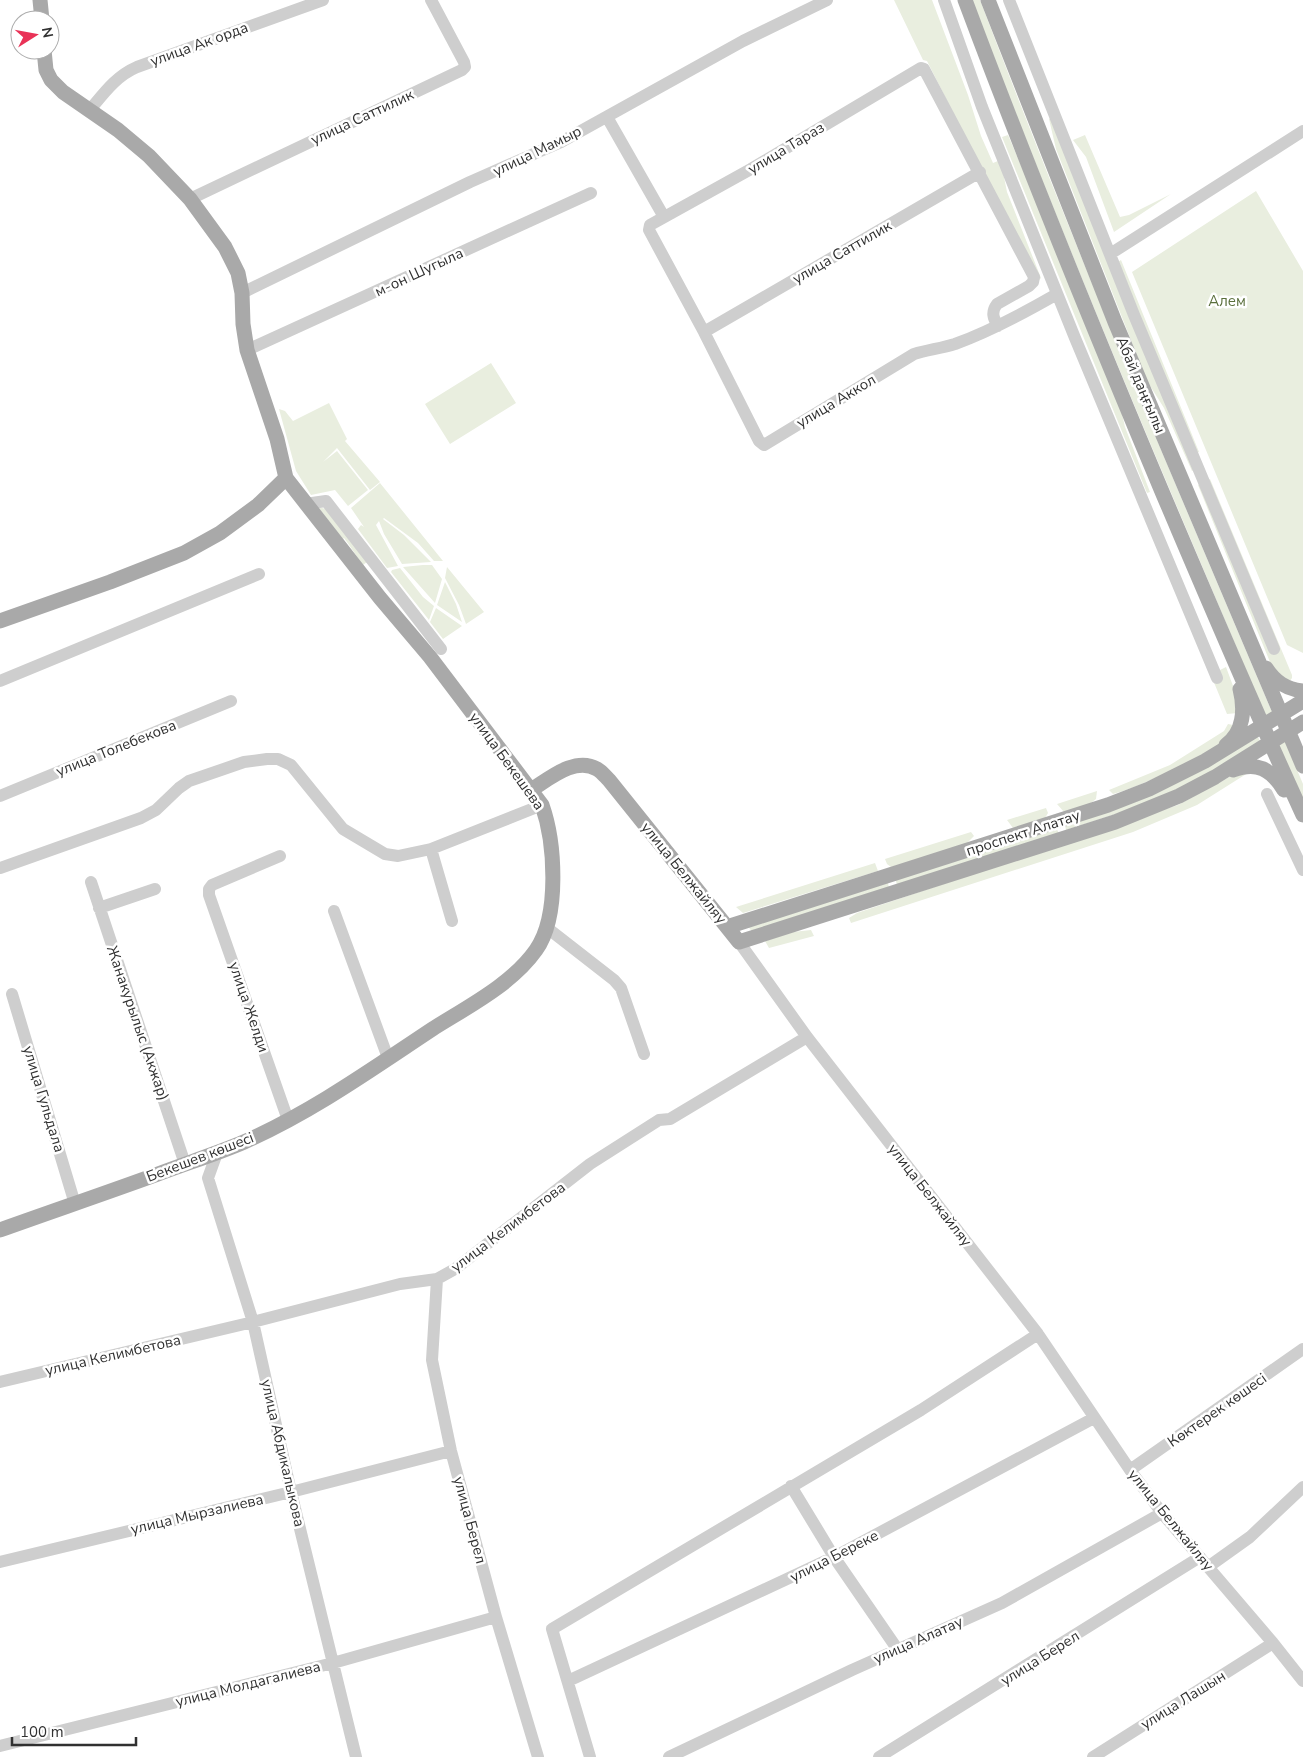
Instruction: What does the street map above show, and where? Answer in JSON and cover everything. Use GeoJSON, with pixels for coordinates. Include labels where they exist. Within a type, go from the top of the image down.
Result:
{"type":"FeatureCollection","features":[{"type":"Feature","properties":{"kind":"main road"},"geometry":{"type":"LineString","coordinates":[[965,0],[1094,331],[1262,726],[1303,815]]}},
{"type":"Feature","properties":{"kind":"main road","name":"Абай даңғылы"},"geometry":{"type":"LineString","coordinates":[[988,0],[1115,322],[1303,766]]}},
{"type":"Feature","properties":{"kind":"main road"},"geometry":{"type":"LineString","coordinates":[[0,621],[110,582],[184,553],[220,532],[258,505],[286,478],[278,439],[247,350],[243,324],[242,294],[238,273],[230,256],[190,199],[149,156],[118,130],[63,92],[51,80],[46,70],[45,60]]}},
{"type":"Feature","properties":{"kind":"main road","name":"улица Бекешева"},"geometry":{"type":"LineString","coordinates":[[286,478],[380,598],[430,656],[542,805],[549,825],[553,877],[552,899],[546,927],[537,948],[521,968],[493,990],[388,1058]]}},
{"type":"Feature","properties":{"kind":"main road"},"geometry":{"type":"LineString","coordinates":[[1254,652],[1270,675],[1279,684],[1289,689],[1303,692]]}},
{"type":"Feature","properties":{"kind":"main road"},"geometry":{"type":"LineString","coordinates":[[1205,761],[1229,743],[1241,724],[1244,710],[1234,660]]}},
{"type":"Feature","properties":{"kind":"main road","name":"проспект Алатау"},"geometry":{"type":"LineString","coordinates":[[727,927],[1057,822],[1149,789],[1205,761],[1303,701]]}},
{"type":"Feature","properties":{"kind":"main road","name":"проспект Алатау"},"geometry":{"type":"LineString","coordinates":[[739,942],[1115,822],[1172,799],[1215,778],[1303,722]]}},
{"type":"Feature","properties":{"kind":"main road","name":"улица Белжайляу"},"geometry":{"type":"LineString","coordinates":[[531,790],[569,767],[581,764],[596,768],[609,780],[739,942]]}},
{"type":"Feature","properties":{"kind":"main road"},"geometry":{"type":"LineString","coordinates":[[1215,778],[1239,768],[1259,767],[1276,777],[1303,820]]}},
{"type":"Feature","properties":{"kind":"main road"},"geometry":{"type":"LineString","coordinates":[[1057,822],[1065,838]]}},
{"type":"Feature","properties":{"kind":"main road"},"geometry":{"type":"LineString","coordinates":[[889,876],[896,892]]}},
{"type":"Feature","properties":{"kind":"main road","name":"Бекешев көшесі"},"geometry":{"type":"LineString","coordinates":[[0,1230],[244,1142],[333,1095],[388,1058]]}},
{"type":"Feature","properties":{"kind":"street","name":"улица Ак орда"},"geometry":{"type":"LineString","coordinates":[[89,111],[112,83],[124,73],[323,0]]}},
{"type":"Feature","properties":{"kind":"street","name":"улица Мамыр"},"geometry":{"type":"LineString","coordinates":[[242,294],[431,201],[561,142],[744,41],[827,0]]}},
{"type":"Feature","properties":{"kind":"street"},"geometry":{"type":"LineString","coordinates":[[944,0],[982,107],[1057,294],[1217,678]]}},
{"type":"Feature","properties":{"kind":"street"},"geometry":{"type":"LineString","coordinates":[[1010,0],[1110,254],[1274,649]]}},
{"type":"Feature","properties":{"kind":"street","name":"улица Саттилик"},"geometry":{"type":"LineString","coordinates":[[190,199],[462,70],[465,67],[464,62],[435,1]]}},
{"type":"Feature","properties":{"kind":"street"},"geometry":{"type":"LineString","coordinates":[[997,24],[1016,17]]}},
{"type":"Feature","properties":{"kind":"street"},"geometry":{"type":"LineString","coordinates":[[958,39],[976,32]]}},
{"type":"Feature","properties":{"kind":"street","name":"улица Тараз"},"geometry":{"type":"LineString","coordinates":[[704,332],[649,230],[650,225],[751,170],[921,68],[927,71],[980,172]]}},
{"type":"Feature","properties":{"kind":"street"},"geometry":{"type":"LineString","coordinates":[[607,117],[664,217]]}},
{"type":"Feature","properties":{"kind":"street"},"geometry":{"type":"LineString","coordinates":[[1110,254],[1303,131]]}},
{"type":"Feature","properties":{"kind":"street"},"geometry":{"type":"LineString","coordinates":[[980,172],[1034,277],[1034,282],[1029,286],[996,304],[992,313],[993,320],[998,326]]}},
{"type":"Feature","properties":{"kind":"street","name":"улица Саттилик"},"geometry":{"type":"LineString","coordinates":[[704,332],[980,172]]}},
{"type":"Feature","properties":{"kind":"street","name":"м-он Шугыла"},"geometry":{"type":"LineString","coordinates":[[247,350],[590,193]]}},
{"type":"Feature","properties":{"kind":"street","name":"улица Аккол"},"geometry":{"type":"LineString","coordinates":[[704,332],[759,441],[764,445],[914,354],[949,346],[998,326],[1057,294]]}},
{"type":"Feature","properties":{"kind":"street"},"geometry":{"type":"LineString","coordinates":[[1183,483],[1201,474]]}},
{"type":"Feature","properties":{"kind":"street"},"geometry":{"type":"LineString","coordinates":[[1144,502],[1163,493]]}},
{"type":"Feature","properties":{"kind":"street"},"geometry":{"type":"LineString","coordinates":[[305,504],[326,501],[442,648]]}},
{"type":"Feature","properties":{"kind":"street"},"geometry":{"type":"LineString","coordinates":[[0,681],[259,574]]}},
{"type":"Feature","properties":{"kind":"street","name":"улица Толебекова"},"geometry":{"type":"LineString","coordinates":[[0,796],[231,701]]}},
{"type":"Feature","properties":{"kind":"street"},"geometry":{"type":"LineString","coordinates":[[0,868],[141,818],[156,810],[189,781],[244,762],[267,758],[278,759],[291,765],[343,829],[385,854],[398,856],[431,848],[542,805]]}},
{"type":"Feature","properties":{"kind":"street"},"geometry":{"type":"LineString","coordinates":[[1267,794],[1303,870]]}},
{"type":"Feature","properties":{"kind":"street"},"geometry":{"type":"LineString","coordinates":[[431,848],[452,921]]}},
{"type":"Feature","properties":{"kind":"street","name":"улица Желди"},"geometry":{"type":"LineString","coordinates":[[280,856],[212,885],[209,889],[209,895],[288,1120]]}},
{"type":"Feature","properties":{"kind":"street","name":"Жанакурылыс (Акжар)"},"geometry":{"type":"LineString","coordinates":[[91,882],[186,1164]]}},
{"type":"Feature","properties":{"kind":"street"},"geometry":{"type":"LineString","coordinates":[[99,908],[154,889]]}},
{"type":"Feature","properties":{"kind":"street"},"geometry":{"type":"LineString","coordinates":[[334,911],[388,1058]]}},
{"type":"Feature","properties":{"kind":"street"},"geometry":{"type":"LineString","coordinates":[[546,927],[614,980],[621,988],[644,1054]]}},
{"type":"Feature","properties":{"kind":"street","name":"улица Белжайляу"},"geometry":{"type":"LineString","coordinates":[[739,942],[807,1037],[1038,1334],[1130,1470],[1162,1512],[1303,1681]]}},
{"type":"Feature","properties":{"kind":"street","name":"улица Гульдала"},"geometry":{"type":"LineString","coordinates":[[12,994],[75,1204]]}},
{"type":"Feature","properties":{"kind":"street","name":"улица Келимбетова"},"geometry":{"type":"LineString","coordinates":[[0,1382],[253,1322],[400,1284],[437,1279],[455,1269],[590,1164],[658,1120],[670,1119],[807,1037]]}},
{"type":"Feature","properties":{"kind":"street","name":"улица Абдикалыкова"},"geometry":{"type":"LineString","coordinates":[[217,1153],[208,1178],[253,1322],[291,1492],[356,1757]]}},
{"type":"Feature","properties":{"kind":"street","name":"улица Берел"},"geometry":{"type":"LineString","coordinates":[[437,1279],[432,1360],[451,1451],[496,1616],[538,1757]]}},
{"type":"Feature","properties":{"kind":"street"},"geometry":{"type":"LineString","coordinates":[[590,1757],[552,1629],[921,1410],[1038,1334]]}},
{"type":"Feature","properties":{"kind":"street","name":"Көктерек көшесі"},"geometry":{"type":"LineString","coordinates":[[1130,1470],[1303,1349]]}},
{"type":"Feature","properties":{"kind":"street","name":"улица Береке"},"geometry":{"type":"LineString","coordinates":[[568,1681],[834,1557],[1094,1418]]}},
{"type":"Feature","properties":{"kind":"street","name":"улица Мырзалиева"},"geometry":{"type":"LineString","coordinates":[[0,1562],[291,1492],[451,1451]]}},
{"type":"Feature","properties":{"kind":"street"},"geometry":{"type":"LineString","coordinates":[[791,1486],[834,1557],[898,1650]]}},
{"type":"Feature","properties":{"kind":"street","name":"улица Берел"},"geometry":{"type":"LineString","coordinates":[[879,1757],[1204,1562],[1250,1537],[1303,1487]]}},
{"type":"Feature","properties":{"kind":"street","name":"улица Алатау"},"geometry":{"type":"LineString","coordinates":[[669,1757],[1002,1603],[1162,1512]]}},
{"type":"Feature","properties":{"kind":"street","name":"улица Молдагалиева"},"geometry":{"type":"LineString","coordinates":[[0,1746],[332,1663],[496,1616]]}},
{"type":"Feature","properties":{"kind":"street","name":"улица Лашын"},"geometry":{"type":"LineString","coordinates":[[1093,1757],[1273,1643]]}},
{"type":"Feature","properties":{"kind":"green space"},"geometry":{"type":"Polygon","coordinates":[[[894,0],[932,0],[968,95],[981,136],[993,163],[998,161],[1003,172],[1007,192],[1041,278],[1038,281],[927,61],[923,60],[894,0]]]}},
{"type":"Feature","properties":{"kind":"green space"},"geometry":{"type":"Polygon","coordinates":[[[972,0],[980,0],[1086,269],[1272,715],[1265,715],[1152,448],[1078,270],[972,0]]]}},
{"type":"Feature","properties":{"kind":"green space"},"geometry":{"type":"Polygon","coordinates":[[[1052,118],[1195,469],[1192,471],[1164,408],[1147,381],[1056,149],[1049,119],[1052,118]]]}},
{"type":"Feature","properties":{"kind":"green space"},"geometry":{"type":"Polygon","coordinates":[[[1008,135],[1117,392],[1125,427],[1150,492],[1147,493],[1002,137],[1008,135]]]}},
{"type":"Feature","properties":{"kind":"green space"},"geometry":{"type":"Polygon","coordinates":[[[1085,135],[1120,217],[1129,215],[1171,194],[1114,232],[1086,157],[1073,140],[1085,135]]]}},
{"type":"Feature","properties":{"kind":"green space","name":"Алем"},"geometry":{"type":"Polygon","coordinates":[[[1256,191],[1303,271],[1303,653],[1287,645],[1132,272],[1256,191]]]}},
{"type":"Feature","properties":{"kind":"green space"},"geometry":{"type":"Polygon","coordinates":[[[1121,260],[1199,452],[1195,453],[1118,262],[1121,260]]]}},
{"type":"Feature","properties":{"kind":"green space"},"geometry":{"type":"Polygon","coordinates":[[[491,363],[516,403],[450,444],[425,404],[491,363]]]}},
{"type":"Feature","properties":{"kind":"green space"},"geometry":{"type":"Polygon","coordinates":[[[329,403],[347,439],[345,441],[380,482],[370,490],[337,448],[323,462],[337,451],[368,490],[348,506],[335,490],[311,495],[296,471],[279,409],[285,411],[293,421],[329,403]]]}},
{"type":"Feature","properties":{"kind":"green space"},"geometry":{"type":"Polygon","coordinates":[[[1210,479],[1292,675],[1287,685],[1274,672],[1198,485],[1210,479]]]}},
{"type":"Feature","properties":{"kind":"green space"},"geometry":{"type":"Polygon","coordinates":[[[380,483],[443,561],[434,561],[418,543],[384,518],[431,562],[402,564],[384,534],[379,521],[376,525],[398,566],[387,568],[358,529],[361,525],[364,527],[351,508],[380,483]]]}},
{"type":"Feature","properties":{"kind":"green space"},"geometry":{"type":"Polygon","coordinates":[[[318,507],[326,509],[367,562],[363,565],[344,538],[318,507]]]}},
{"type":"Feature","properties":{"kind":"green space"},"geometry":{"type":"Polygon","coordinates":[[[432,565],[442,579],[435,603],[403,567],[432,565]]]}},
{"type":"Feature","properties":{"kind":"green space"},"geometry":{"type":"Polygon","coordinates":[[[447,567],[484,612],[466,624],[459,605],[445,578],[447,567]]]}},
{"type":"Feature","properties":{"kind":"green space"},"geometry":{"type":"Polygon","coordinates":[[[400,568],[423,597],[434,606],[429,620],[391,572],[400,568]]]}},
{"type":"Feature","properties":{"kind":"green space"},"geometry":{"type":"Polygon","coordinates":[[[445,582],[456,604],[462,622],[437,605],[445,582]]]}},
{"type":"Feature","properties":{"kind":"green space"},"geometry":{"type":"Polygon","coordinates":[[[436,608],[462,626],[443,639],[430,622],[436,608]]]}},
{"type":"Feature","properties":{"kind":"green space"},"geometry":{"type":"Polygon","coordinates":[[[1201,651],[1220,670],[1226,667],[1239,702],[1238,713],[1227,714],[1201,651]]]}},
{"type":"Feature","properties":{"kind":"green space"},"geometry":{"type":"Polygon","coordinates":[[[1228,724],[1233,725],[1228,736],[1221,743],[1193,760],[1124,791],[1113,794],[1109,790],[1170,765],[1224,731],[1228,724]]]}},
{"type":"Feature","properties":{"kind":"green space"},"geometry":{"type":"Polygon","coordinates":[[[1258,737],[1260,741],[1213,773],[1156,801],[1066,830],[1065,825],[1258,737]]]}},
{"type":"Feature","properties":{"kind":"green space"},"geometry":{"type":"Polygon","coordinates":[[[1285,741],[1303,784],[1303,800],[1278,745],[1285,741]]]}},
{"type":"Feature","properties":{"kind":"green space"},"geometry":{"type":"Polygon","coordinates":[[[1251,771],[1197,805],[1133,832],[851,923],[849,918],[857,913],[1178,805],[1233,775],[1251,771]]]}},
{"type":"Feature","properties":{"kind":"green space"},"geometry":{"type":"Polygon","coordinates":[[[1097,791],[1096,799],[1087,806],[1064,812],[1057,804],[1097,791]]]}},
{"type":"Feature","properties":{"kind":"green space"},"geometry":{"type":"Polygon","coordinates":[[[1046,808],[1048,813],[1045,818],[1013,828],[1007,820],[1046,808]]]}},
{"type":"Feature","properties":{"kind":"green space"},"geometry":{"type":"Polygon","coordinates":[[[1056,828],[1059,833],[897,885],[897,878],[1056,828]]]}},
{"type":"Feature","properties":{"kind":"green space"},"geometry":{"type":"Polygon","coordinates":[[[971,832],[974,836],[961,849],[891,867],[885,859],[971,832]]]}},
{"type":"Feature","properties":{"kind":"green space"},"geometry":{"type":"Polygon","coordinates":[[[875,863],[878,871],[743,913],[736,907],[875,863]]]}},
{"type":"Feature","properties":{"kind":"green space"},"geometry":{"type":"Polygon","coordinates":[[[888,883],[889,888],[753,933],[747,925],[888,883]]]}},
{"type":"Feature","properties":{"kind":"green space"},"geometry":{"type":"Polygon","coordinates":[[[811,930],[814,936],[769,948],[765,941],[793,932],[811,930]]]}}]}
